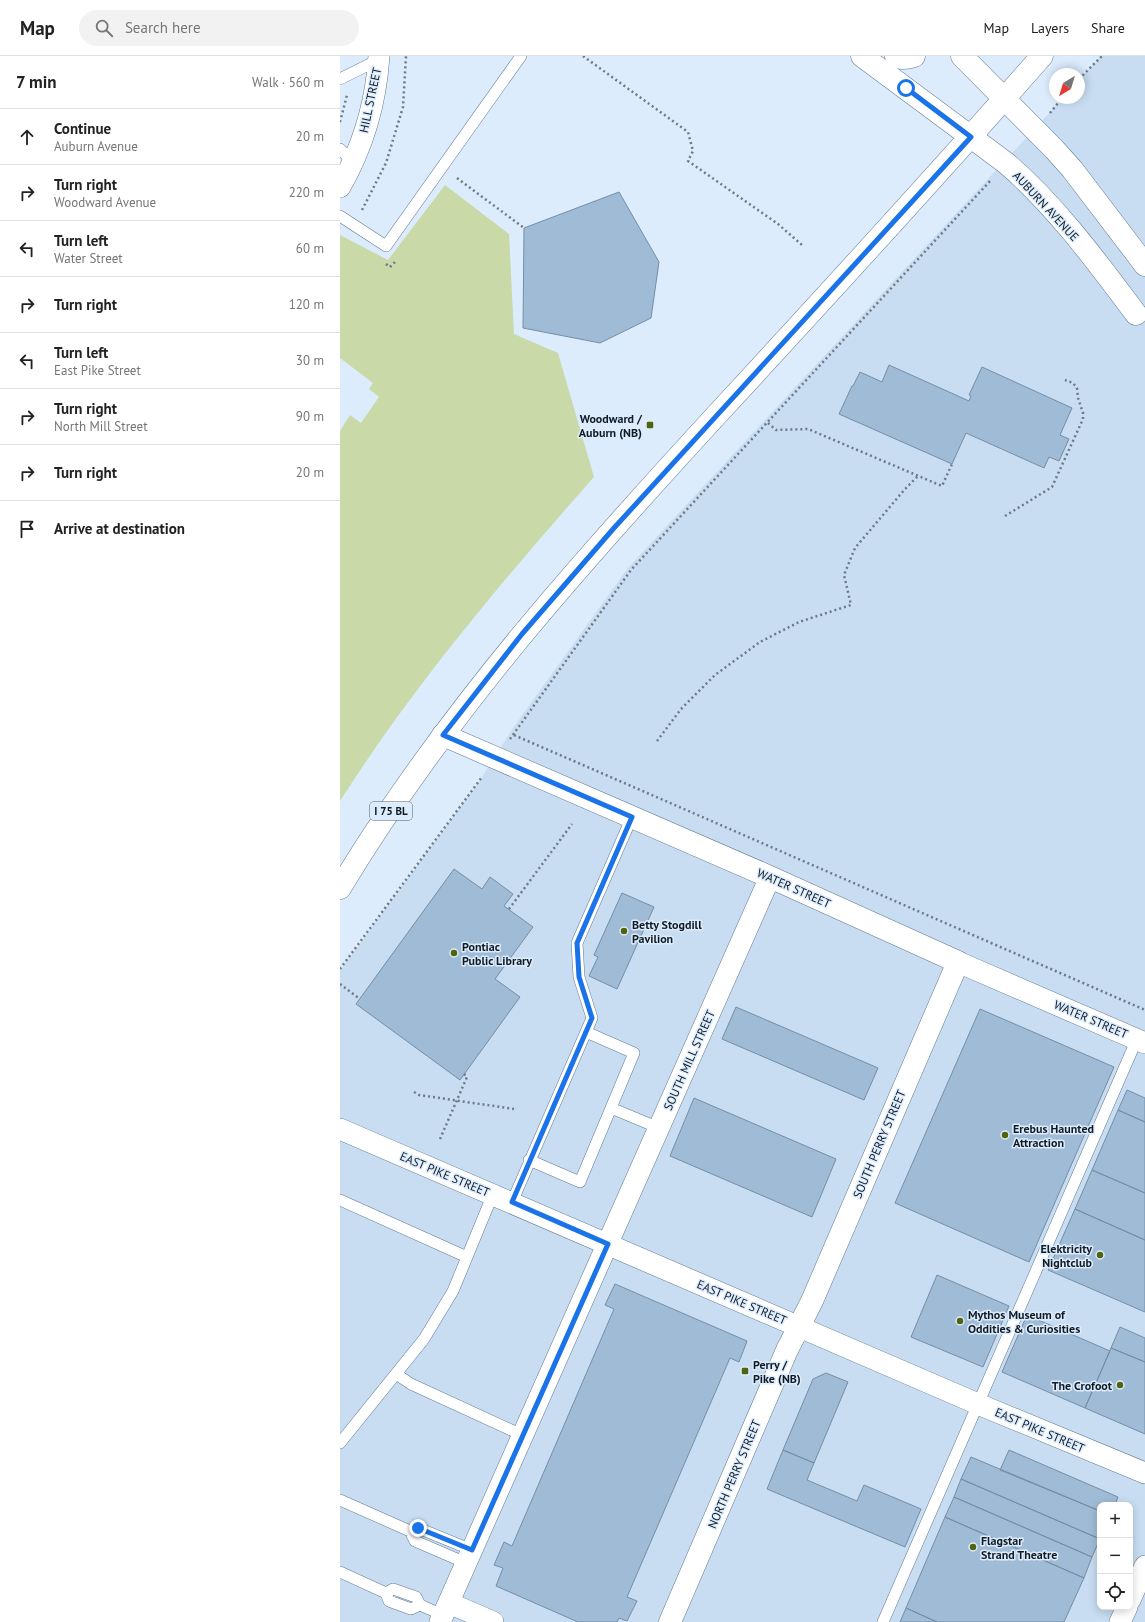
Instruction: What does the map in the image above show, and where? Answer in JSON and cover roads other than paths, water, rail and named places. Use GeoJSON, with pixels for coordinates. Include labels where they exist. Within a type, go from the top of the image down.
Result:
{"type":"FeatureCollection","features":[{"type":"Feature","properties":{"kind":"main road","name":"AUBURN AVENUE"},"geometry":{"type":"LineString","coordinates":[[862,56],[971,137],[1024,179],[1104,271],[1136,314]]}},
{"type":"Feature","properties":{"kind":"main road"},"geometry":{"type":"LineString","coordinates":[[896,56],[898,58],[914,56]]}},
{"type":"Feature","properties":{"kind":"main road"},"geometry":{"type":"LineString","coordinates":[[962,56],[1036,129],[1072,169],[1145,264]]}},
{"type":"Feature","properties":{"kind":"main road","name":"I 75 BL"},"geometry":{"type":"LineString","coordinates":[[340,888],[362,852],[443,735],[522,634],[614,528],[971,137],[1042,56]]}},
{"type":"Feature","properties":{"kind":"main road","name":"WATER STREET"},"geometry":{"type":"LineString","coordinates":[[443,735],[497,757],[770,877],[958,962]]}},
{"type":"Feature","properties":{"kind":"main road","name":"SOUTH PERRY STREET"},"geometry":{"type":"LineString","coordinates":[[799,1327],[812,1301],[958,962]]}},
{"type":"Feature","properties":{"kind":"main road","name":"NORTH PERRY STREET"},"geometry":{"type":"LineString","coordinates":[[670,1622],[773,1382],[799,1327]]}},
{"type":"Feature","properties":{"kind":"street","name":"HILL STREET"},"geometry":{"type":"LineString","coordinates":[[340,187],[346,156],[364,133],[371,110],[378,58]]}},
{"type":"Feature","properties":{"kind":"street","name":"SOUTH MILL STREET"},"geometry":{"type":"LineString","coordinates":[[444,1613],[770,877]]}},
{"type":"Feature","properties":{"kind":"street","name":"WATER STREET"},"geometry":{"type":"LineString","coordinates":[[958,962],[1141,1041]]}},
{"type":"Feature","properties":{"kind":"street","name":"EAST PIKE STREET"},"geometry":{"type":"LineString","coordinates":[[340,1129],[978,1404],[1145,1473]]}},
{"type":"Feature","properties":{"kind":"street"},"geometry":{"type":"LineString","coordinates":[[1133,1593],[1145,1566]]}},
{"type":"Feature","properties":{"kind":"street"},"geometry":{"type":"LineString","coordinates":[[1120,1622],[1126,1610]]}},
{"type":"Feature","properties":{"kind":"street"},"geometry":{"type":"LineString","coordinates":[[444,1613],[494,1622]]}},
{"type":"Feature","properties":{"kind":"lane"},"geometry":{"type":"LineString","coordinates":[[340,216],[386,246],[521,56]]}},
{"type":"Feature","properties":{"kind":"lane"},"geometry":{"type":"LineString","coordinates":[[340,79],[378,58]]}},
{"type":"Feature","properties":{"kind":"lane"},"geometry":{"type":"LineString","coordinates":[[512,1202],[592,1018],[579,977],[577,943],[632,817]]}},
{"type":"Feature","properties":{"kind":"lane"},"geometry":{"type":"LineString","coordinates":[[529,1160],[580,1182],[634,1053],[586,1032]]}},
{"type":"Feature","properties":{"kind":"lane"},"geometry":{"type":"LineString","coordinates":[[883,1622],[978,1404],[1141,1041]]}},
{"type":"Feature","properties":{"kind":"lane"},"geometry":{"type":"LineString","coordinates":[[611,1108],[659,1128]]}},
{"type":"Feature","properties":{"kind":"lane"},"geometry":{"type":"LineString","coordinates":[[340,1443],[424,1339],[453,1291],[493,1194]]}},
{"type":"Feature","properties":{"kind":"lane"},"geometry":{"type":"LineString","coordinates":[[340,1200],[467,1257]]}},
{"type":"Feature","properties":{"kind":"lane"},"geometry":{"type":"LineString","coordinates":[[396,1374],[411,1384],[522,1435]]}},
{"type":"Feature","properties":{"kind":"lane"},"geometry":{"type":"LineString","coordinates":[[340,1500],[410,1531],[415,1541],[469,1556]]}},
{"type":"Feature","properties":{"kind":"lane"},"geometry":{"type":"LineString","coordinates":[[340,1572],[386,1593],[393,1589],[416,1597],[420,1605],[444,1613]]}},
{"type":"Feature","properties":{"kind":"place","name":"Woodward / Auburn (NB)"},"geometry":{"type":"Point","coordinates":[650,425]}},
{"type":"Feature","properties":{"kind":"place","name":"Betty Stogdill Pavilion"},"geometry":{"type":"Point","coordinates":[624,931]}},
{"type":"Feature","properties":{"kind":"place","name":"Pontiac Public Library"},"geometry":{"type":"Point","coordinates":[454,953]}},
{"type":"Feature","properties":{"kind":"place","name":"Erebus Haunted Attraction"},"geometry":{"type":"Point","coordinates":[1005,1135]}},
{"type":"Feature","properties":{"kind":"place","name":"Elektricity Nightclub"},"geometry":{"type":"Point","coordinates":[1100,1255]}},
{"type":"Feature","properties":{"kind":"place","name":"Mythos Museum of Oddities & Curiosities"},"geometry":{"type":"Point","coordinates":[960,1321]}},
{"type":"Feature","properties":{"kind":"place","name":"Perry / Pike (NB)"},"geometry":{"type":"Point","coordinates":[745,1371]}},
{"type":"Feature","properties":{"kind":"place","name":"The Crofoot"},"geometry":{"type":"Point","coordinates":[1120,1385]}},
{"type":"Feature","properties":{"kind":"place","name":"Flagstar Strand Theatre"},"geometry":{"type":"Point","coordinates":[973,1547]}}]}
